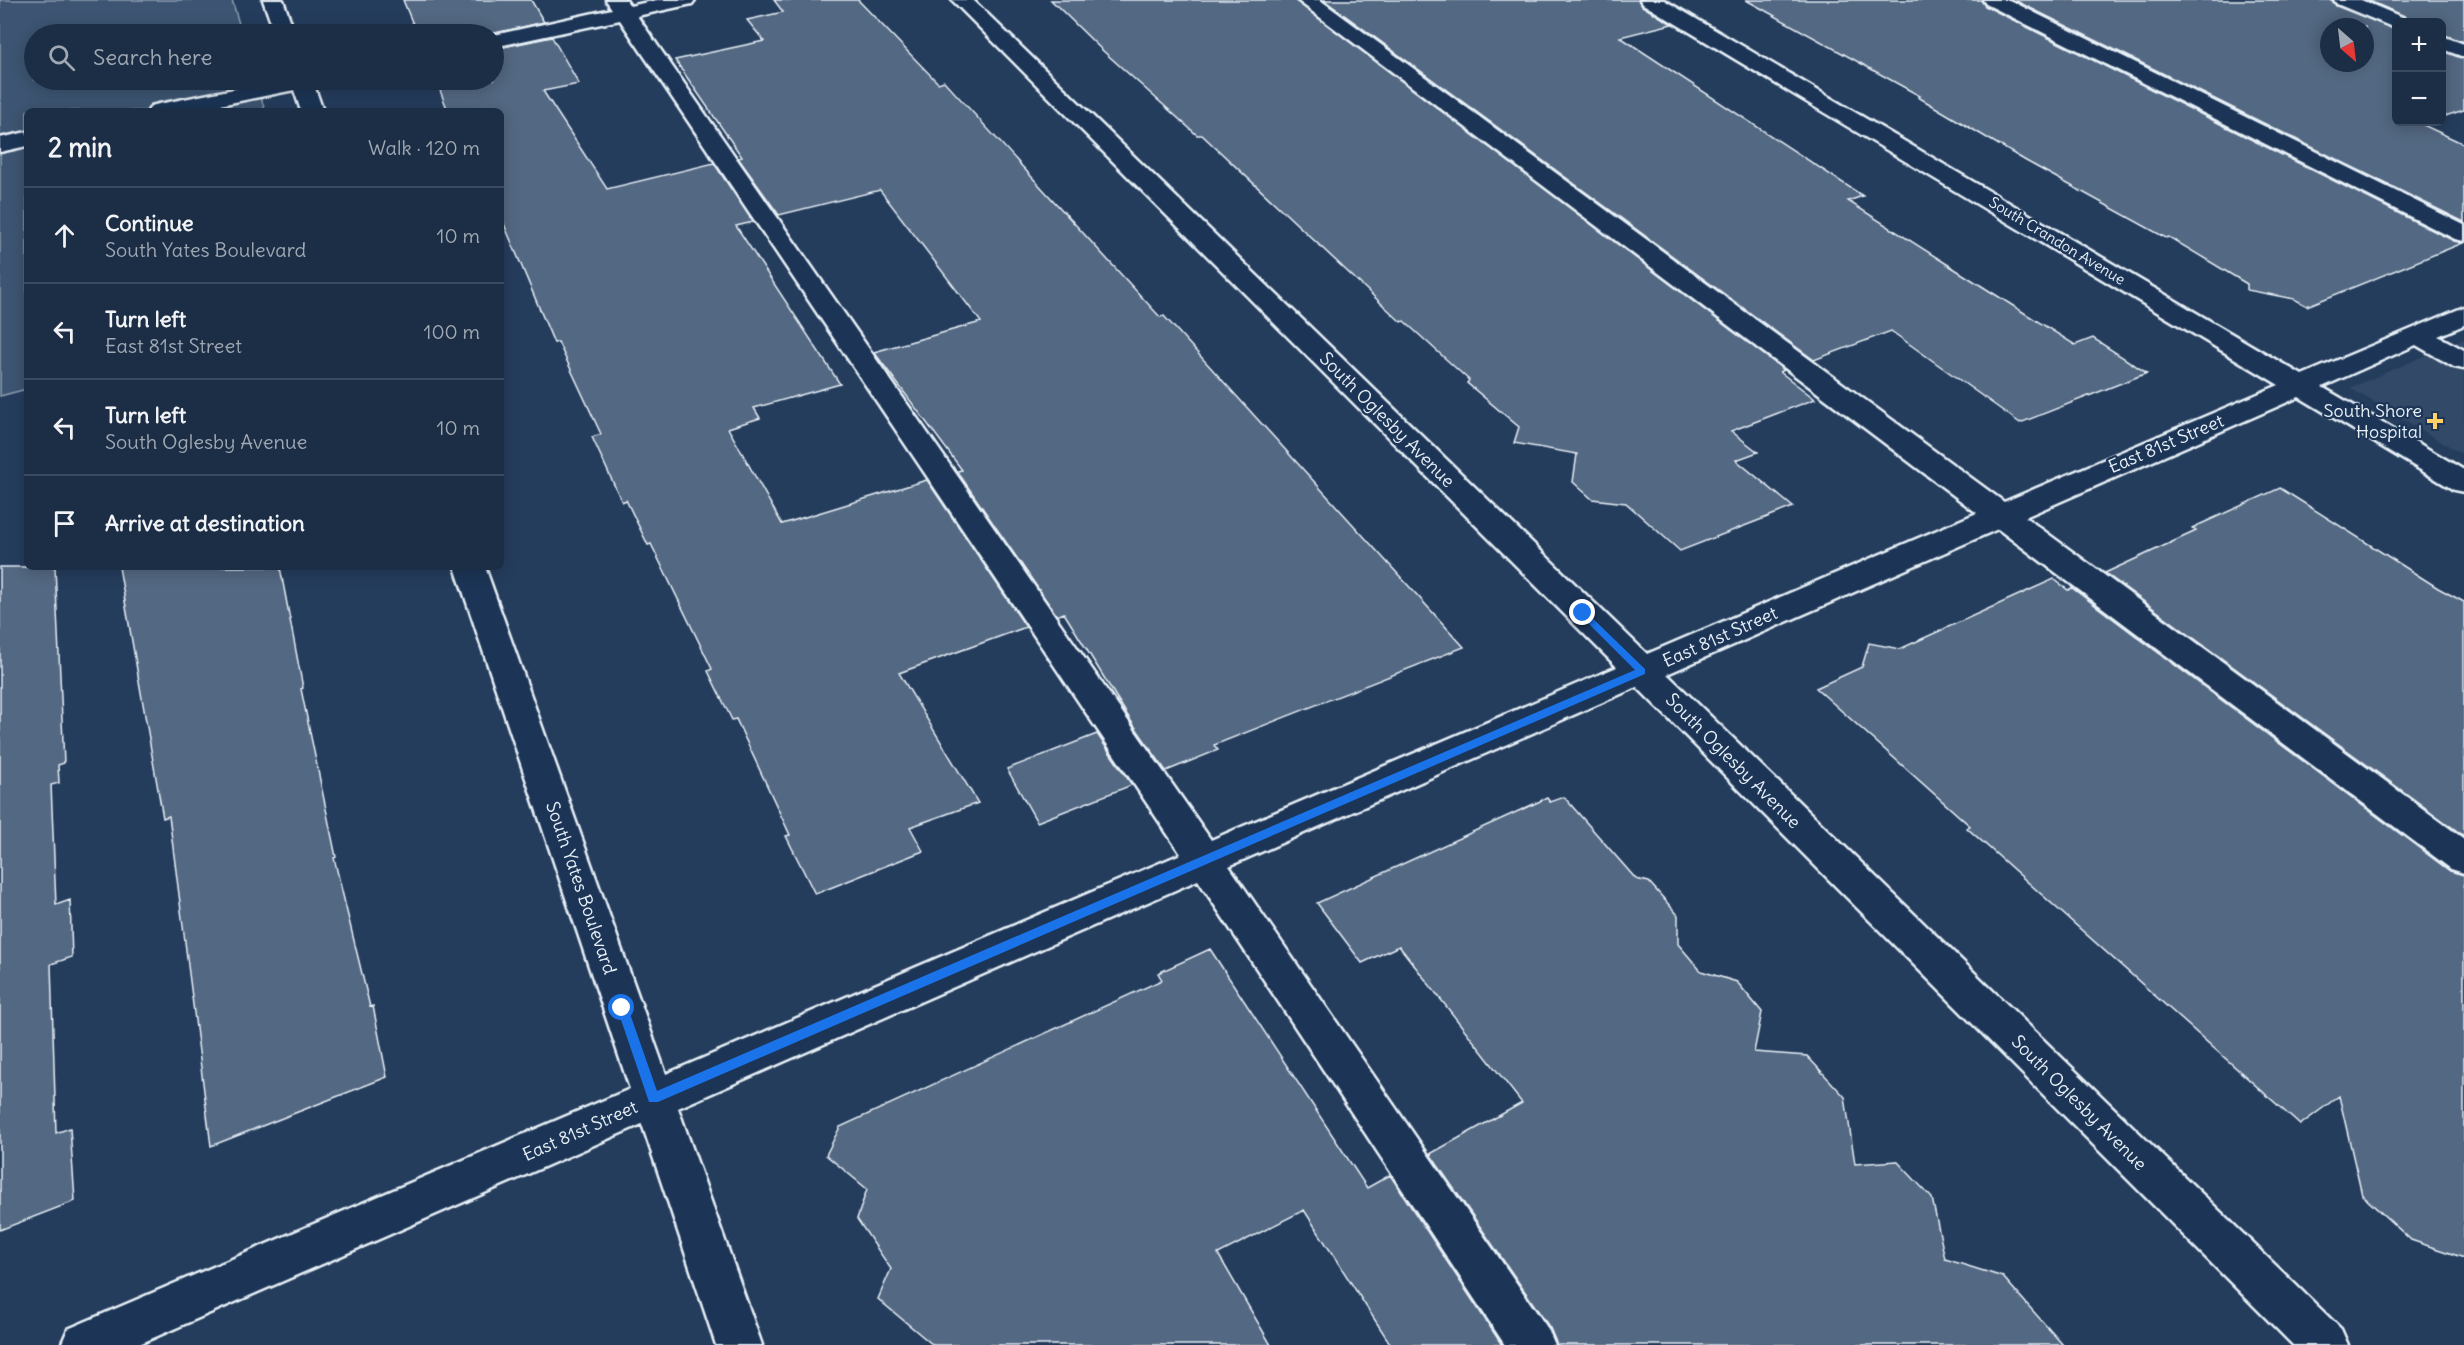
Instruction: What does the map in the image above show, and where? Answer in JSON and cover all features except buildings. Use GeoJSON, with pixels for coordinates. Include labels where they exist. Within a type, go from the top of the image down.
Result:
{"type":"FeatureCollection","features":[{"type":"Feature","properties":{"kind":"street"},"geometry":{"type":"LineString","coordinates":[[273,0],[281,24]]}},
{"type":"Feature","properties":{"kind":"street"},"geometry":{"type":"LineString","coordinates":[[504,38],[620,6],[685,0]]}},
{"type":"Feature","properties":{"kind":"street","name":"South Oglesby Avenue"},"geometry":{"type":"LineString","coordinates":[[962,0],[2325,1345]]}},
{"type":"Feature","properties":{"kind":"street"},"geometry":{"type":"LineString","coordinates":[[1307,0],[2464,859]]}},
{"type":"Feature","properties":{"kind":"street","name":"South Crandon Avenue"},"geometry":{"type":"LineString","coordinates":[[1650,0],[2462,480]]}},
{"type":"Feature","properties":{"kind":"street"},"geometry":{"type":"LineString","coordinates":[[1993,0],[2464,234]]}},
{"type":"Feature","properties":{"kind":"street"},"geometry":{"type":"LineString","coordinates":[[2344,0],[2392,20]]}},
{"type":"Feature","properties":{"kind":"street"},"geometry":{"type":"LineString","coordinates":[[620,6],[1205,860],[1532,1345]]}},
{"type":"Feature","properties":{"kind":"street"},"geometry":{"type":"LineString","coordinates":[[2446,44],[2464,51]]}},
{"type":"Feature","properties":{"kind":"street"},"geometry":{"type":"LineString","coordinates":[[173,108],[257,90]]}},
{"type":"Feature","properties":{"kind":"street"},"geometry":{"type":"LineString","coordinates":[[307,90],[311,108]]}},
{"type":"Feature","properties":{"kind":"street"},"geometry":{"type":"LineString","coordinates":[[0,145],[24,140]]}},
{"type":"Feature","properties":{"kind":"street","name":"East 81st Street"},"geometry":{"type":"LineString","coordinates":[[84,1345],[2464,315]]}},
{"type":"Feature","properties":{"kind":"street"},"geometry":{"type":"LineString","coordinates":[[2417,335],[2464,361]]}},
{"type":"Feature","properties":{"kind":"street","name":"South Yates Boulevard"},"geometry":{"type":"LineString","coordinates":[[471,570],[739,1345]]}},
{"type":"Feature","properties":{"kind":"shaded area"},"geometry":{"type":"Polygon","coordinates":[[[0,0],[232,0],[239,24],[24,24],[24,90],[259,90],[264,108],[24,108],[24,390],[0,396],[0,0]]]}},
{"type":"Feature","properties":{"kind":"shaded area","name":"South Shore Hospital"},"geometry":{"type":"Polygon","coordinates":[[[2464,339],[2464,455],[2350,388],[2464,339]]]}},
{"type":"Feature","properties":{"kind":"place","name":"South Shore Hospital"},"geometry":{"type":"Point","coordinates":[2435,421]}},
{"type":"Feature","properties":{"kind":"route"},"geometry":{"type":"LineString","coordinates":[[622,1008],[654,1099],[1642,671],[1583,613]]}}]}
